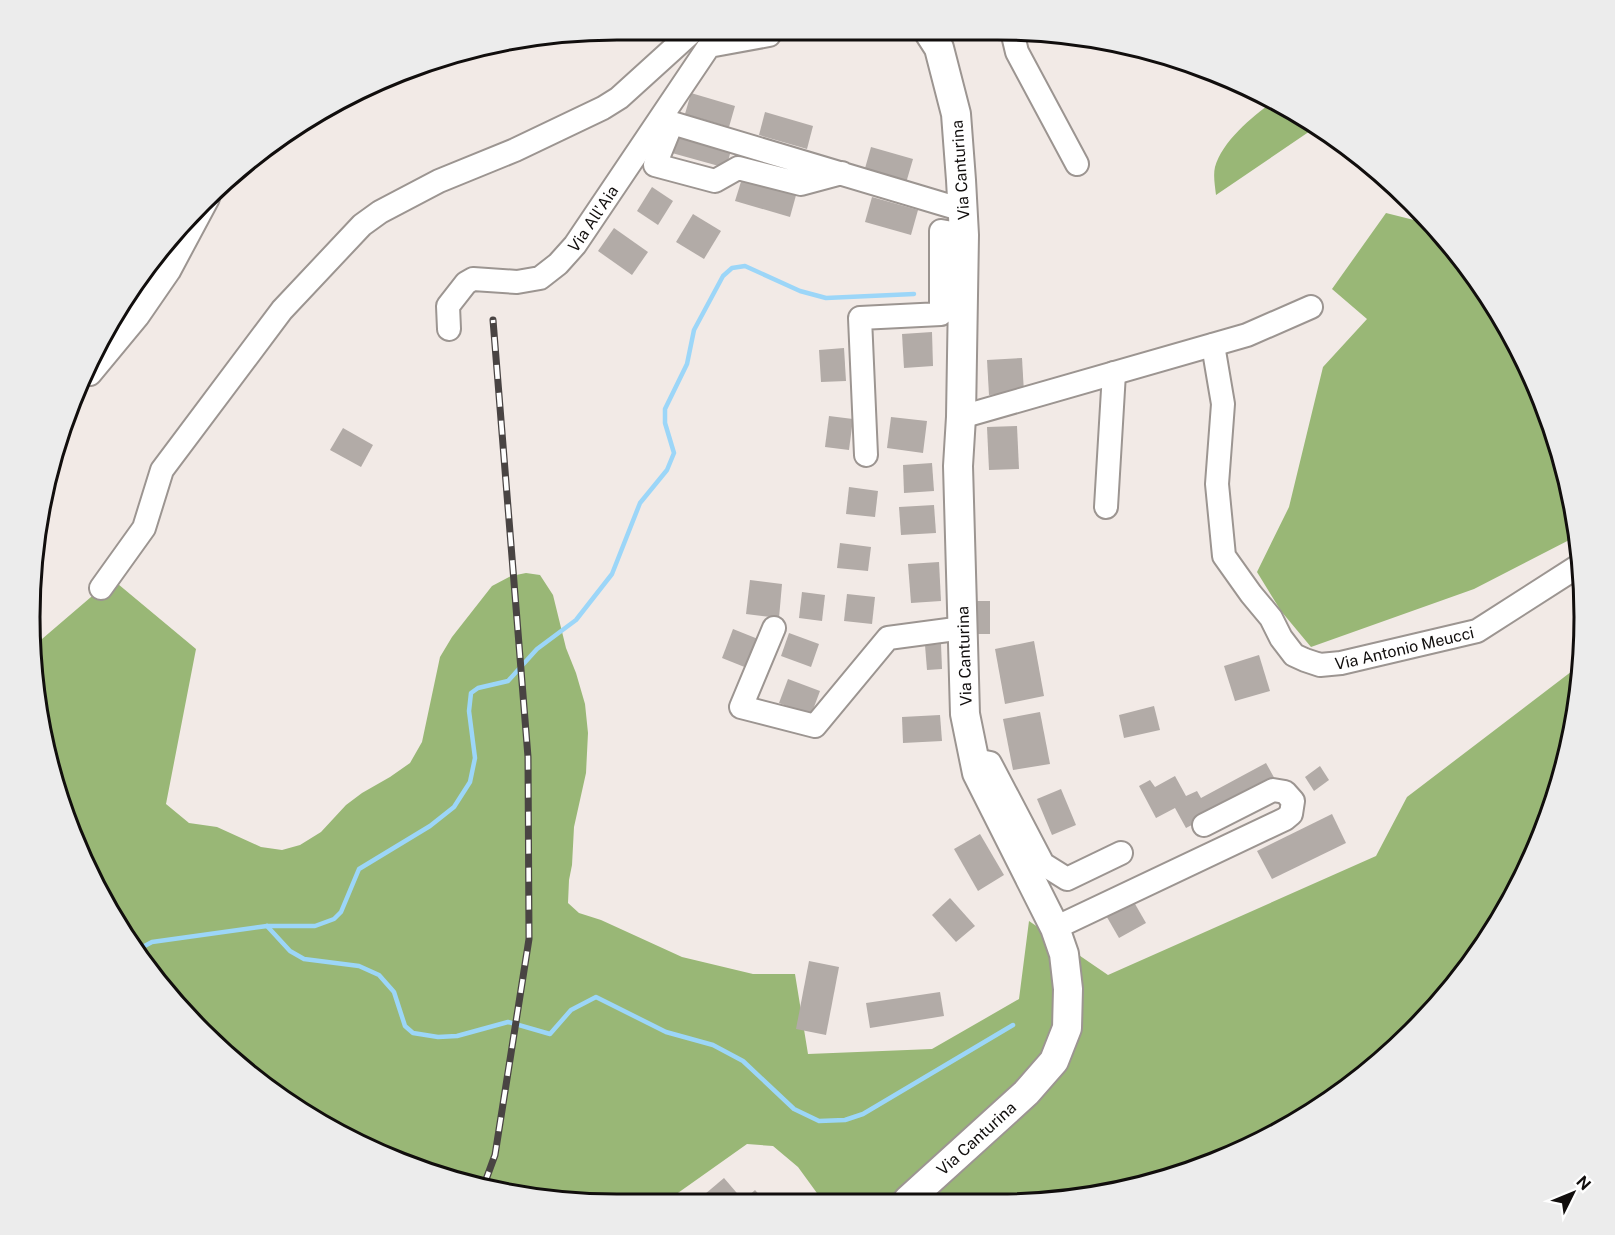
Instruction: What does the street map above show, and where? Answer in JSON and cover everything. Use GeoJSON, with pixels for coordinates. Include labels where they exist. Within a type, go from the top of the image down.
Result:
{"type":"FeatureCollection","features":[{"type":"Feature","properties":{"kind":"main road","name":"Via Canturina"},"geometry":{"type":"LineString","coordinates":[[916,1194],[1026,1093],[1054,1061],[1067,1028],[1068,989],[1064,954],[1055,928],[977,772],[965,714],[958,466],[961,417],[963,222],[956,114],[939,48],[934,40]]}},
{"type":"Feature","properties":{"kind":"street"},"geometry":{"type":"LineString","coordinates":[[101,588],[144,528],[162,470],[282,310],[362,225],[380,212],[438,181],[515,150],[603,108],[698,40]]}},
{"type":"Feature","properties":{"kind":"street","name":"Via All'Aia"},"geometry":{"type":"LineString","coordinates":[[449,329],[448,306],[466,283],[473,279],[518,282],[540,278],[558,264],[576,245],[700,40]]}},
{"type":"Feature","properties":{"kind":"street"},"geometry":{"type":"LineString","coordinates":[[1014,41],[1017,52],[1077,164]]}},
{"type":"Feature","properties":{"kind":"street"},"geometry":{"type":"LineString","coordinates":[[842,172],[801,184],[738,168],[716,181],[655,165],[672,123],[842,172],[963,222]]}},
{"type":"Feature","properties":{"kind":"street"},"geometry":{"type":"LineString","coordinates":[[866,455],[860,318],[941,314],[941,231],[963,222]]}},
{"type":"Feature","properties":{"kind":"street"},"geometry":{"type":"LineString","coordinates":[[100,361],[138,315],[169,271],[192,228]]}},
{"type":"Feature","properties":{"kind":"street"},"geometry":{"type":"LineString","coordinates":[[961,417],[1247,335],[1311,307]]}},
{"type":"Feature","properties":{"kind":"street","name":"Via Antonio Meucci"},"geometry":{"type":"LineString","coordinates":[[1213,345],[1223,404],[1217,484],[1224,556],[1271,618],[1281,638],[1294,655],[1320,665],[1341,663],[1477,632],[1572,569]]}},
{"type":"Feature","properties":{"kind":"street"},"geometry":{"type":"LineString","coordinates":[[1106,507],[1114,373]]}},
{"type":"Feature","properties":{"kind":"street"},"geometry":{"type":"LineString","coordinates":[[774,628],[741,707],[815,726],[888,638],[963,628]]}},
{"type":"Feature","properties":{"kind":"street"},"geometry":{"type":"LineString","coordinates":[[975,760],[990,763],[1043,864],[1067,879],[1122,853]]}},
{"type":"Feature","properties":{"kind":"street"},"geometry":{"type":"LineString","coordinates":[[1055,928],[1285,819],[1291,814],[1293,801],[1285,792],[1273,790],[1204,825]]}},
{"type":"Feature","properties":{"kind":"green space"},"geometry":{"type":"Polygon","coordinates":[[[1266,107],[1309,132],[1216,195],[1214,170],[1219,157],[1231,138],[1266,107]]]}},
{"type":"Feature","properties":{"kind":"green space"},"geometry":{"type":"Polygon","coordinates":[[[1386,213],[1416,221],[1455,266],[1477,297],[1515,362],[1544,432],[1555,468],[1570,540],[1474,589],[1311,647],[1281,611],[1257,572],[1289,507],[1323,367],[1367,319],[1332,289],[1386,213]]]}},
{"type":"Feature","properties":{"kind":"green space"},"geometry":{"type":"Polygon","coordinates":[[[526,573],[540,575],[553,595],[566,648],[585,704],[588,733],[586,773],[574,827],[568,903],[579,913],[601,920],[682,957],[753,974],[795,974],[808,1054],[932,1049],[1019,999],[1029,921],[1108,975],[1376,856],[1407,797],[1572,671],[1570,693],[1555,767],[1531,838],[1497,906],[1455,969],[1406,1026],[1349,1075],[1286,1117],[1253,1135],[1218,1151],[1147,1175],[1073,1190],[1035,1193],[818,1194],[798,1167],[773,1146],[747,1144],[676,1194],[580,1193],[542,1190],[468,1175],[432,1164],[362,1135],[297,1097],[266,1075],[209,1026],[160,969],[138,938],[100,873],[84,838],[60,767],[52,730],[45,693],[41,640],[112,579],[196,649],[166,804],[189,823],[217,827],[261,847],[282,850],[300,845],[321,832],[346,805],[410,763],[422,742],[440,657],[452,637],[492,586],[511,576],[526,573]]]}},
{"type":"Feature","properties":{"kind":"building"},"geometry":{"type":"Polygon","coordinates":[[[691,93],[735,106],[729,127],[685,114],[691,93]]]}},
{"type":"Feature","properties":{"kind":"building"},"geometry":{"type":"Polygon","coordinates":[[[765,112],[813,126],[807,149],[759,135],[765,112]]]}},
{"type":"Feature","properties":{"kind":"building"},"geometry":{"type":"Polygon","coordinates":[[[678,132],[732,147],[726,168],[672,153],[678,132]]]}},
{"type":"Feature","properties":{"kind":"building"},"geometry":{"type":"Polygon","coordinates":[[[871,147],[913,159],[906,183],[864,172],[871,147]]]}},
{"type":"Feature","properties":{"kind":"building"},"geometry":{"type":"Polygon","coordinates":[[[744,172],[798,188],[790,217],[735,201],[744,172]]]}},
{"type":"Feature","properties":{"kind":"building"},"geometry":{"type":"Polygon","coordinates":[[[652,187],[673,201],[658,225],[637,211],[652,187]]]}},
{"type":"Feature","properties":{"kind":"building"},"geometry":{"type":"Polygon","coordinates":[[[872,197],[918,210],[911,235],[865,222],[872,197]]]}},
{"type":"Feature","properties":{"kind":"building"},"geometry":{"type":"Polygon","coordinates":[[[693,214],[721,231],[704,259],[676,242],[693,214]]]}},
{"type":"Feature","properties":{"kind":"building"},"geometry":{"type":"Polygon","coordinates":[[[614,228],[648,252],[632,275],[598,251],[614,228]]]}},
{"type":"Feature","properties":{"kind":"building"},"geometry":{"type":"Polygon","coordinates":[[[932,332],[933,366],[904,368],[902,334],[932,332]]]}},
{"type":"Feature","properties":{"kind":"building"},"geometry":{"type":"Polygon","coordinates":[[[844,348],[846,381],[821,382],[819,350],[844,348]]]}},
{"type":"Feature","properties":{"kind":"building"},"geometry":{"type":"Polygon","coordinates":[[[1022,358],[1024,393],[989,395],[987,360],[1022,358]]]}},
{"type":"Feature","properties":{"kind":"building"},"geometry":{"type":"Polygon","coordinates":[[[829,416],[853,419],[849,450],[825,447],[829,416]]]}},
{"type":"Feature","properties":{"kind":"building"},"geometry":{"type":"Polygon","coordinates":[[[891,417],[927,421],[923,453],[887,448],[891,417]]]}},
{"type":"Feature","properties":{"kind":"building"},"geometry":{"type":"Polygon","coordinates":[[[1017,426],[1019,469],[989,470],[987,427],[1017,426]]]}},
{"type":"Feature","properties":{"kind":"building"},"geometry":{"type":"Polygon","coordinates":[[[343,428],[373,445],[361,467],[330,450],[343,428]]]}},
{"type":"Feature","properties":{"kind":"building"},"geometry":{"type":"Polygon","coordinates":[[[932,463],[934,491],[904,493],[903,465],[932,463]]]}},
{"type":"Feature","properties":{"kind":"building"},"geometry":{"type":"Polygon","coordinates":[[[849,487],[878,491],[875,517],[846,514],[849,487]]]}},
{"type":"Feature","properties":{"kind":"building"},"geometry":{"type":"Polygon","coordinates":[[[934,505],[936,533],[901,535],[899,507],[934,505]]]}},
{"type":"Feature","properties":{"kind":"building"},"geometry":{"type":"Polygon","coordinates":[[[840,543],[871,547],[868,571],[837,568],[840,543]]]}},
{"type":"Feature","properties":{"kind":"building"},"geometry":{"type":"Polygon","coordinates":[[[939,562],[941,601],[911,603],[908,564],[939,562]]]}},
{"type":"Feature","properties":{"kind":"building"},"geometry":{"type":"Polygon","coordinates":[[[750,580],[782,584],[779,618],[746,614],[750,580]]]}},
{"type":"Feature","properties":{"kind":"building"},"geometry":{"type":"Polygon","coordinates":[[[802,592],[825,595],[822,621],[799,618],[802,592]]]}},
{"type":"Feature","properties":{"kind":"building"},"geometry":{"type":"Polygon","coordinates":[[[847,594],[875,597],[872,624],[844,621],[847,594]]]}},
{"type":"Feature","properties":{"kind":"building"},"geometry":{"type":"Polygon","coordinates":[[[974,601],[990,601],[990,634],[973,634],[974,601]]]}},
{"type":"Feature","properties":{"kind":"building"},"geometry":{"type":"Polygon","coordinates":[[[733,629],[758,639],[747,668],[722,658],[733,629]]]}},
{"type":"Feature","properties":{"kind":"building"},"geometry":{"type":"Polygon","coordinates":[[[789,633],[819,644],[811,667],[781,656],[789,633]]]}},
{"type":"Feature","properties":{"kind":"building"},"geometry":{"type":"Polygon","coordinates":[[[1034,641],[1044,696],[1005,704],[995,649],[1034,641]]]}},
{"type":"Feature","properties":{"kind":"building"},"geometry":{"type":"Polygon","coordinates":[[[941,644],[942,669],[927,670],[925,645],[941,644]]]}},
{"type":"Feature","properties":{"kind":"building"},"geometry":{"type":"Polygon","coordinates":[[[1259,655],[1270,691],[1235,701],[1224,666],[1259,655]]]}},
{"type":"Feature","properties":{"kind":"building"},"geometry":{"type":"Polygon","coordinates":[[[788,679],[820,691],[811,715],[779,703],[788,679]]]}},
{"type":"Feature","properties":{"kind":"building"},"geometry":{"type":"Polygon","coordinates":[[[1154,706],[1160,730],[1124,738],[1119,715],[1154,706]]]}},
{"type":"Feature","properties":{"kind":"building"},"geometry":{"type":"Polygon","coordinates":[[[1040,712],[1050,764],[1013,770],[1003,719],[1040,712]]]}},
{"type":"Feature","properties":{"kind":"building"},"geometry":{"type":"Polygon","coordinates":[[[940,715],[942,741],[903,743],[902,717],[940,715]]]}},
{"type":"Feature","properties":{"kind":"building"},"geometry":{"type":"Polygon","coordinates":[[[1266,763],[1276,781],[1186,828],[1175,808],[1156,818],[1139,786],[1150,780],[1155,787],[1175,776],[1186,796],[1197,791],[1201,798],[1266,763]]]}},
{"type":"Feature","properties":{"kind":"building"},"geometry":{"type":"Polygon","coordinates":[[[1320,766],[1329,780],[1314,791],[1305,777],[1320,766]]]}},
{"type":"Feature","properties":{"kind":"building"},"geometry":{"type":"Polygon","coordinates":[[[1061,789],[1076,825],[1052,835],[1037,799],[1061,789]]]}},
{"type":"Feature","properties":{"kind":"building"},"geometry":{"type":"Polygon","coordinates":[[[1332,814],[1346,843],[1272,879],[1257,851],[1332,814]]]}},
{"type":"Feature","properties":{"kind":"building"},"geometry":{"type":"Polygon","coordinates":[[[980,834],[1004,875],[978,891],[954,849],[980,834]]]}},
{"type":"Feature","properties":{"kind":"building"},"geometry":{"type":"Polygon","coordinates":[[[1131,897],[1146,923],[1119,938],[1104,912],[1131,897]]]}},
{"type":"Feature","properties":{"kind":"building"},"geometry":{"type":"Polygon","coordinates":[[[950,898],[975,926],[956,942],[932,915],[950,898]]]}},
{"type":"Feature","properties":{"kind":"building"},"geometry":{"type":"Polygon","coordinates":[[[809,961],[839,967],[826,1035],[796,1029],[809,961]]]}},
{"type":"Feature","properties":{"kind":"building"},"geometry":{"type":"Polygon","coordinates":[[[940,992],[944,1016],[870,1028],[866,1003],[940,992]]]}},
{"type":"Feature","properties":{"kind":"building"},"geometry":{"type":"Polygon","coordinates":[[[724,1178],[738,1194],[705,1194],[724,1178]]]}},
{"type":"Feature","properties":{"kind":"waterway"},"geometry":{"type":"LineString","coordinates":[[144,946],[152,942],[267,926],[315,926],[334,919],[341,912],[359,869],[430,826],[454,807],[470,782],[475,758],[469,711],[471,693],[478,688],[508,681],[537,649],[576,620],[612,574],[640,503],[667,470],[674,453],[665,423],[665,409],[687,364],[694,330],[723,276],[732,268],[745,266],[800,291],[826,298],[914,294]]}},
{"type":"Feature","properties":{"kind":"waterway"},"geometry":{"type":"LineString","coordinates":[[267,926],[290,951],[304,959],[359,966],[379,975],[394,992],[405,1026],[413,1033],[438,1037],[457,1036],[508,1022],[550,1034],[571,1010],[596,997],[666,1032],[713,1045],[743,1061],[794,1109],[819,1121],[845,1120],[863,1114],[1013,1025]]}},
{"type":"Feature","properties":{"kind":"railway"},"geometry":{"type":"LineString","coordinates":[[486,1179],[495,1155],[529,939],[528,757],[493,320]]}}]}
